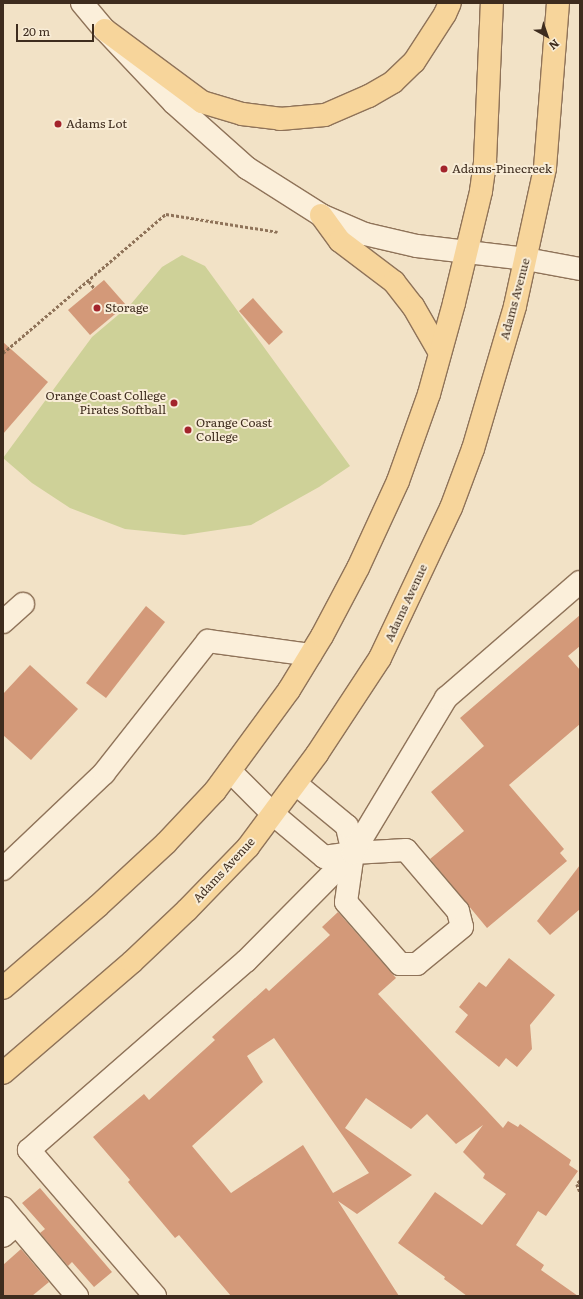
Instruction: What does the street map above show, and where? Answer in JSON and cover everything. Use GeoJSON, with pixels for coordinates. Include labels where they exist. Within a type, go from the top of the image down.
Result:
{"type":"FeatureCollection","features":[{"type":"Feature","properties":{"kind":"main road"},"geometry":{"type":"LineString","coordinates":[[105,30],[202,102],[242,114],[280,119],[325,115],[369,96],[393,82],[414,62],[445,14],[450,3]]}},
{"type":"Feature","properties":{"kind":"main road"},"geometry":{"type":"LineString","coordinates":[[3,988],[98,906],[166,843],[214,791],[289,690],[358,568],[398,481],[429,394],[481,191],[485,161],[492,3]]}},
{"type":"Feature","properties":{"kind":"main road","name":"Adams Avenue"},"geometry":{"type":"LineString","coordinates":[[3,1073],[132,962],[248,847],[296,784],[380,658],[451,508],[473,449],[515,306],[546,168],[558,3]]}},
{"type":"Feature","properties":{"kind":"main road"},"geometry":{"type":"LineString","coordinates":[[321,215],[340,241],[394,282],[414,306],[440,353]]}},
{"type":"Feature","properties":{"kind":"street"},"geometry":{"type":"LineString","coordinates":[[82,3],[105,30],[174,103],[247,168],[321,215],[365,234],[417,246],[526,259],[580,269]]}},
{"type":"Feature","properties":{"kind":"street"},"geometry":{"type":"LineString","coordinates":[[154,1296],[29,1150],[246,961],[353,853],[446,698],[580,582]]}},
{"type":"Feature","properties":{"kind":"street"},"geometry":{"type":"LineString","coordinates":[[3,622],[23,604]]}},
{"type":"Feature","properties":{"kind":"street"},"geometry":{"type":"LineString","coordinates":[[3,869],[104,773],[208,641],[310,655]]}},
{"type":"Feature","properties":{"kind":"street"},"geometry":{"type":"LineString","coordinates":[[230,771],[274,814],[324,858],[353,853],[406,850],[458,911],[462,927],[417,964],[400,964],[346,902],[353,853],[347,826],[296,784]]}},
{"type":"Feature","properties":{"kind":"street"},"geometry":{"type":"LineString","coordinates":[[3,1208],[10,1230],[69,1293]]}},
{"type":"Feature","properties":{"kind":"path"},"geometry":{"type":"LineString","coordinates":[[3,353],[166,214],[278,232]]}},
{"type":"Feature","properties":{"kind":"path"},"geometry":{"type":"LineString","coordinates":[[89,281],[94,288]]}},
{"type":"Feature","properties":{"kind":"path"},"geometry":{"type":"LineString","coordinates":[[580,1181],[577,1184],[580,1192]]}},
{"type":"Feature","properties":{"kind":"green space","name":"Orange Coast College Pirates Softball"},"geometry":{"type":"Polygon","coordinates":[[[182,255],[205,266],[350,466],[319,487],[251,525],[184,535],[125,529],[70,508],[32,483],[3,458],[92,337],[131,304],[162,267],[182,255]]]}},
{"type":"Feature","properties":{"kind":"building","name":"Storage"},"geometry":{"type":"Polygon","coordinates":[[[104,280],[126,305],[90,335],[68,310],[104,280]]]}},
{"type":"Feature","properties":{"kind":"building"},"geometry":{"type":"Polygon","coordinates":[[[253,298],[283,332],[269,345],[239,311],[253,298]]]}},
{"type":"Feature","properties":{"kind":"building"},"geometry":{"type":"Polygon","coordinates":[[[3,342],[48,382],[3,434],[3,342]]]}},
{"type":"Feature","properties":{"kind":"building"},"geometry":{"type":"Polygon","coordinates":[[[146,606],[165,622],[106,698],[86,683],[146,606]]]}},
{"type":"Feature","properties":{"kind":"building"},"geometry":{"type":"Polygon","coordinates":[[[580,615],[580,646],[568,656],[580,670],[580,724],[509,785],[564,849],[560,853],[567,861],[487,928],[430,859],[464,831],[431,792],[484,746],[460,718],[580,615]]]}},
{"type":"Feature","properties":{"kind":"building"},"geometry":{"type":"Polygon","coordinates":[[[30,665],[78,709],[31,760],[3,735],[3,694],[30,665]]]}},
{"type":"Feature","properties":{"kind":"building"},"geometry":{"type":"Polygon","coordinates":[[[580,865],[580,909],[550,935],[537,921],[580,865]]]}},
{"type":"Feature","properties":{"kind":"building"},"geometry":{"type":"Polygon","coordinates":[[[338,912],[396,978],[378,994],[503,1128],[508,1121],[518,1127],[520,1124],[571,1160],[569,1165],[578,1171],[546,1216],[538,1211],[516,1245],[544,1265],[541,1270],[578,1296],[467,1296],[444,1279],[445,1277],[398,1243],[435,1192],[482,1225],[506,1194],[483,1178],[485,1174],[463,1152],[483,1125],[456,1144],[427,1114],[411,1129],[366,1098],[345,1128],[412,1175],[357,1214],[338,1201],[399,1296],[231,1296],[179,1235],[175,1238],[128,1182],[130,1180],[93,1137],[144,1094],[149,1100],[215,1040],[212,1037],[266,988],[269,991],[330,935],[322,927],[338,912]],[[274,1038],[247,1056],[263,1082],[192,1146],[231,1193],[303,1145],[333,1193],[369,1173],[274,1038]]]}},
{"type":"Feature","properties":{"kind":"building"},"geometry":{"type":"Polygon","coordinates":[[[509,958],[555,995],[530,1025],[532,1049],[517,1067],[506,1058],[499,1067],[455,1032],[468,1015],[459,1007],[479,982],[486,987],[509,958]]]}},
{"type":"Feature","properties":{"kind":"building"},"geometry":{"type":"Polygon","coordinates":[[[40,1188],[112,1272],[94,1287],[72,1262],[68,1266],[40,1233],[45,1229],[22,1203],[40,1188]]]}},
{"type":"Feature","properties":{"kind":"building"},"geometry":{"type":"Polygon","coordinates":[[[21,1249],[49,1282],[32,1296],[3,1296],[3,1265],[21,1249]]]}},
{"type":"Feature","properties":{"kind":"place","name":"Adams Lot"},"geometry":{"type":"Point","coordinates":[58,124]}},
{"type":"Feature","properties":{"kind":"place","name":"Adams-Pinecreek"},"geometry":{"type":"Point","coordinates":[444,169]}},
{"type":"Feature","properties":{"kind":"place","name":"Storage"},"geometry":{"type":"Point","coordinates":[97,308]}},
{"type":"Feature","properties":{"kind":"place","name":"Orange Coast College Pirates Softball"},"geometry":{"type":"Point","coordinates":[174,403]}},
{"type":"Feature","properties":{"kind":"place","name":"Orange Coast College"},"geometry":{"type":"Point","coordinates":[188,430]}}]}
